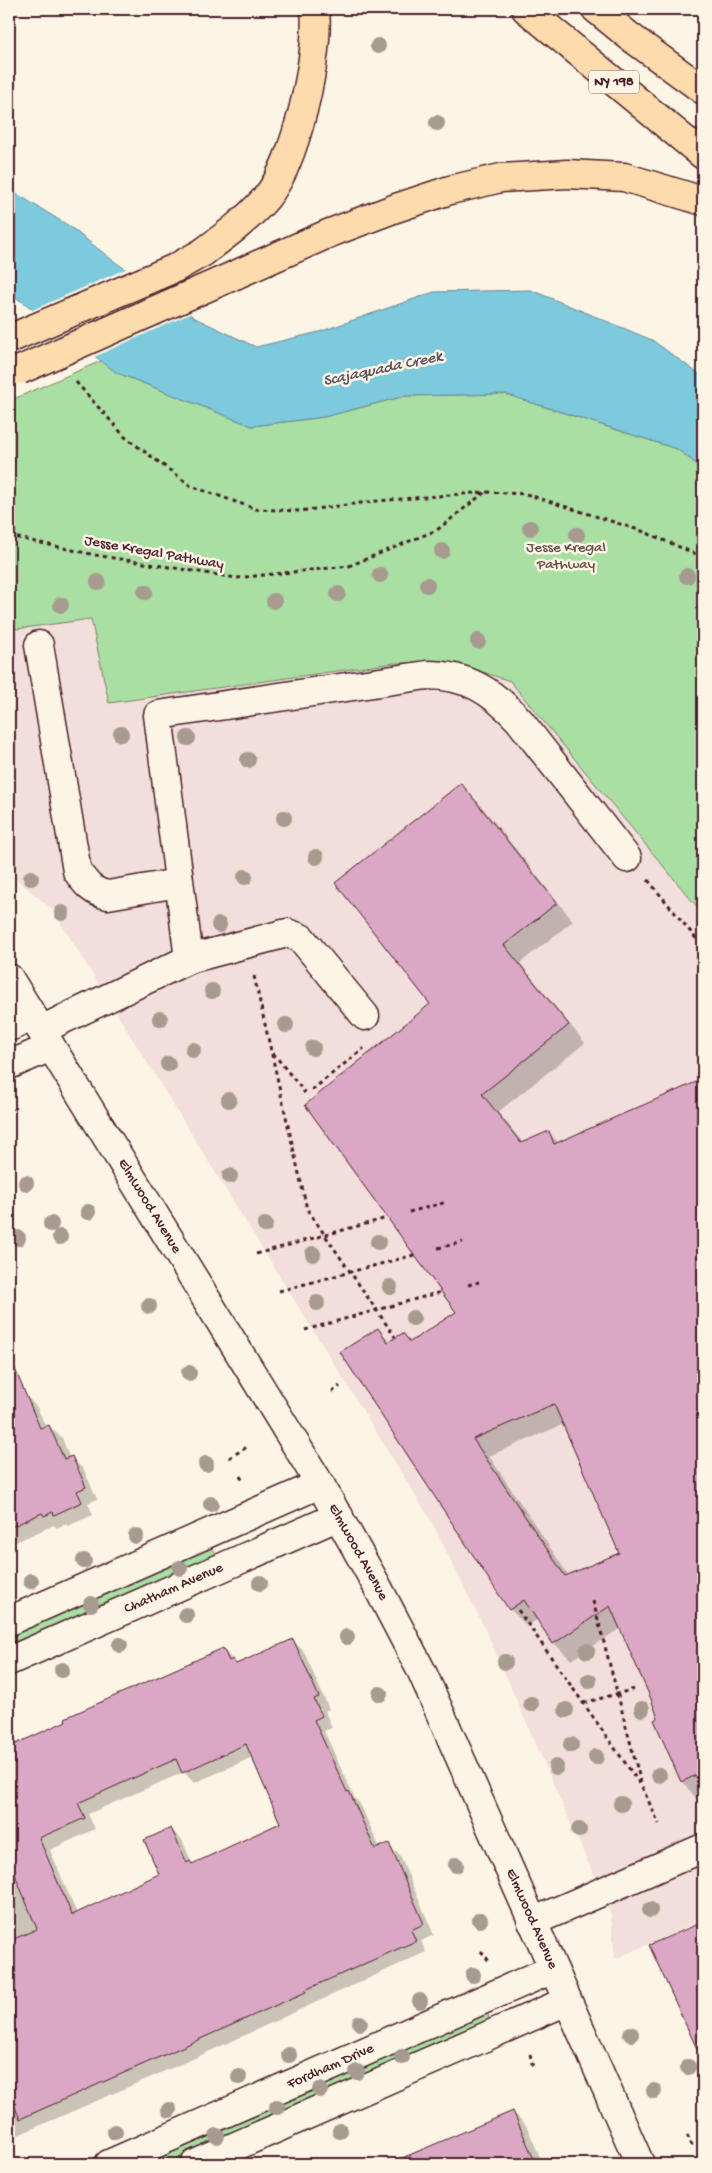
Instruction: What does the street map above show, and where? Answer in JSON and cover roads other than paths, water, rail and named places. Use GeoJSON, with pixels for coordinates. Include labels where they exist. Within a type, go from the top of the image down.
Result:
{"type":"FeatureCollection","features":[{"type":"Feature","properties":{"kind":"highway"},"geometry":{"type":"LineString","coordinates":[[9,339],[175,268],[202,253],[237,228],[267,197],[288,158],[301,116],[312,66],[314,9]]}},
{"type":"Feature","properties":{"kind":"highway","name":"NY 198"},"geometry":{"type":"LineString","coordinates":[[526,9],[703,155]]}},
{"type":"Feature","properties":{"kind":"highway","name":"NY 198"},"geometry":{"type":"LineString","coordinates":[[596,9],[629,36],[703,90]]}},
{"type":"Feature","properties":{"kind":"highway"},"geometry":{"type":"LineString","coordinates":[[14,372],[330,234],[396,208],[450,190],[501,178],[566,174],[624,178],[671,190],[703,201]]}},
{"type":"Feature","properties":{"kind":"street"},"geometry":{"type":"LineString","coordinates":[[40,645],[77,871],[88,886],[97,893],[108,895],[178,883]]}},
{"type":"Feature","properties":{"kind":"street"},"geometry":{"type":"LineString","coordinates":[[189,959],[158,715],[427,675],[446,675],[492,693],[505,705],[519,720],[627,858]]}},
{"type":"Feature","properties":{"kind":"street"},"geometry":{"type":"LineString","coordinates":[[9,1066],[33,1031],[189,959],[287,933],[301,938],[365,1016]]}},
{"type":"Feature","properties":{"kind":"street","name":"Elmwood Avenue"},"geometry":{"type":"LineString","coordinates":[[9,978],[33,1031],[320,1484],[422,1672],[640,2164]]}},
{"type":"Feature","properties":{"kind":"street"},"geometry":{"type":"LineString","coordinates":[[9,1621],[320,1484]]}},
{"type":"Feature","properties":{"kind":"street","name":"Chatham Avenue"},"geometry":{"type":"LineString","coordinates":[[9,1661],[339,1516]]}},
{"type":"Feature","properties":{"kind":"street"},"geometry":{"type":"LineString","coordinates":[[532,1922],[703,1848]]}},
{"type":"Feature","properties":{"kind":"street","name":"Fordham Drive"},"geometry":{"type":"LineString","coordinates":[[109,2164],[553,1969]]}},
{"type":"Feature","properties":{"kind":"street"},"geometry":{"type":"LineString","coordinates":[[195,2164],[567,2001]]}},
{"type":"Feature","properties":{"kind":"water","name":"Scajaquada Creek"},"geometry":{"type":"Polygon","coordinates":[[[9,189],[69,226],[111,259],[195,318],[256,347],[319,332],[434,292],[531,290],[652,340],[703,377],[703,469],[677,449],[505,394],[405,396],[324,417],[252,426],[117,373],[23,302],[9,294],[9,189]]]}},
{"type":"Feature","properties":{"kind":"park label","name":"Jesse Kregal Pathway"},"geometry":{"type":"Point","coordinates":[566,556]}}]}
